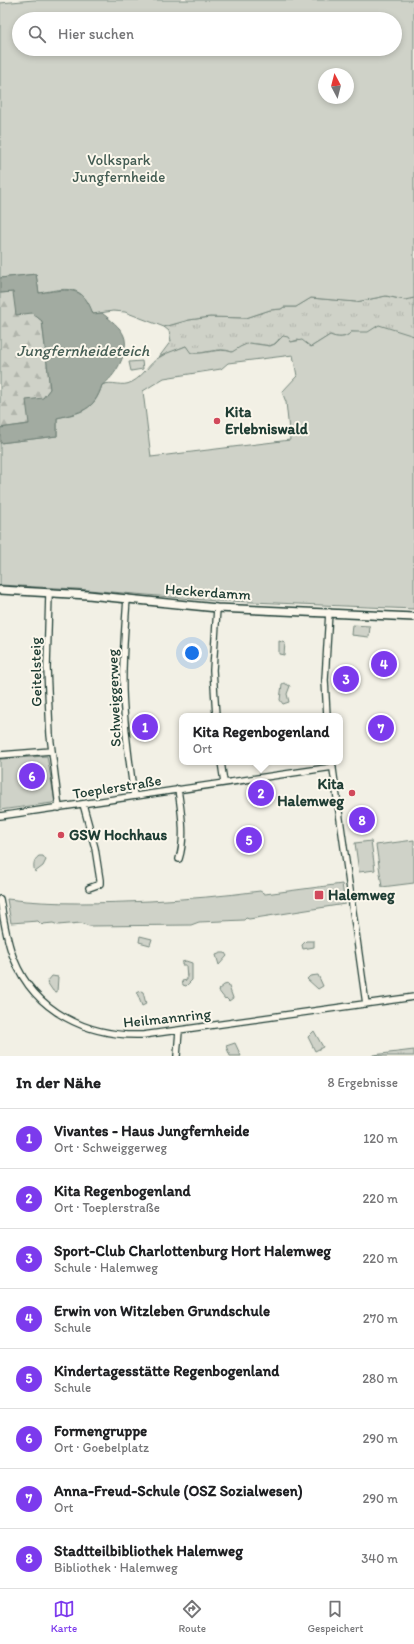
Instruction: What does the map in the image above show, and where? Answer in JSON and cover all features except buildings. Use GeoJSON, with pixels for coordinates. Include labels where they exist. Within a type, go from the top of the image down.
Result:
{"type":"FeatureCollection","features":[{"type":"Feature","properties":{"kind":"street","name":"Heckerdamm"},"geometry":{"type":"LineString","coordinates":[[0,590],[127,598],[218,608],[414,617]]}},
{"type":"Feature","properties":{"kind":"street","name":"Geitelsteig"},"geometry":{"type":"LineString","coordinates":[[49,592],[47,668],[51,751],[59,808]]}},
{"type":"Feature","properties":{"kind":"street","name":"Schweiggerweg"},"geometry":{"type":"LineString","coordinates":[[127,598],[123,662],[123,691],[125,727],[134,796]]}},
{"type":"Feature","properties":{"kind":"street"},"geometry":{"type":"LineString","coordinates":[[216,713],[213,670],[218,608]]}},
{"type":"Feature","properties":{"kind":"street"},"geometry":{"type":"LineString","coordinates":[[327,713],[325,680],[329,612]]}},
{"type":"Feature","properties":{"kind":"street"},"geometry":{"type":"LineString","coordinates":[[0,755],[51,751]]}},
{"type":"Feature","properties":{"kind":"street"},"geometry":{"type":"LineString","coordinates":[[221,765],[224,782]]}},
{"type":"Feature","properties":{"kind":"street"},"geometry":{"type":"LineString","coordinates":[[332,765],[366,1004]]}},
{"type":"Feature","properties":{"kind":"street","name":"Toeplerstraße"},"geometry":{"type":"LineString","coordinates":[[0,816],[332,765]]}},
{"type":"Feature","properties":{"kind":"street"},"geometry":{"type":"LineString","coordinates":[[178,789],[182,840],[182,850],[179,859]]}},
{"type":"Feature","properties":{"kind":"street"},"geometry":{"type":"LineString","coordinates":[[83,804],[94,844],[100,880],[100,884],[90,888]]}},
{"type":"Feature","properties":{"kind":"street","name":"Heilmannring"},"geometry":{"type":"LineString","coordinates":[[0,899],[1,916],[10,948],[24,979],[36,994],[66,1019],[98,1032],[123,1036],[179,1031],[414,998]]}},
{"type":"Feature","properties":{"kind":"street"},"geometry":{"type":"LineString","coordinates":[[177,1056],[179,1031]]}},
{"type":"Feature","properties":{"kind":"green space","name":"Volkspark Jungfernheide"},"geometry":{"type":"Polygon","coordinates":[[[34,0],[414,0],[414,298],[405,300],[386,296],[356,302],[311,298],[296,307],[284,307],[281,309],[270,310],[246,318],[210,317],[189,320],[164,327],[125,312],[113,311],[93,314],[84,297],[78,292],[72,290],[67,289],[39,293],[36,274],[0,278],[0,3],[34,0]]]}},
{"type":"Feature","properties":{"kind":"green space"},"geometry":{"type":"Polygon","coordinates":[[[13,292],[32,313],[42,321],[50,389],[43,398],[29,424],[0,428],[0,293],[13,292]]]}},
{"type":"Feature","properties":{"kind":"green space"},"geometry":{"type":"Polygon","coordinates":[[[386,296],[405,300],[414,298],[414,336],[351,332],[347,336],[341,337],[330,335],[311,347],[298,340],[291,342],[279,339],[268,346],[253,344],[232,352],[227,350],[217,350],[201,353],[190,353],[186,346],[159,357],[171,341],[169,331],[164,327],[189,320],[210,317],[246,318],[270,310],[281,309],[284,307],[296,307],[311,298],[356,302],[386,296]]]}},
{"type":"Feature","properties":{"kind":"green space"},"geometry":{"type":"Polygon","coordinates":[[[379,325],[414,336],[414,609],[216,601],[77,589],[0,585],[0,443],[57,436],[57,418],[86,409],[95,400],[102,385],[110,383],[128,384],[140,376],[156,360],[166,354],[186,346],[191,353],[222,350],[232,352],[249,343],[270,346],[275,344],[283,336],[288,337],[291,342],[302,340],[311,347],[330,335],[341,337],[347,336],[351,332],[368,332],[379,325]],[[293,355],[228,363],[221,369],[164,378],[143,391],[151,457],[290,440],[286,402],[282,392],[297,376],[293,355]]]}},
{"type":"Feature","properties":{"kind":"green space"},"geometry":{"type":"Polygon","coordinates":[[[142,361],[143,369],[131,371],[129,362],[142,361]]]}},
{"type":"Feature","properties":{"kind":"green space"},"geometry":{"type":"Polygon","coordinates":[[[352,625],[370,626],[369,637],[351,635],[352,625]]]}},
{"type":"Feature","properties":{"kind":"green space"},"geometry":{"type":"Polygon","coordinates":[[[279,641],[285,643],[284,655],[279,654],[279,641]]]}},
{"type":"Feature","properties":{"kind":"green space"},"geometry":{"type":"Polygon","coordinates":[[[284,683],[290,686],[287,694],[289,702],[283,704],[280,700],[282,684],[284,683]]]}},
{"type":"Feature","properties":{"kind":"green space"},"geometry":{"type":"Polygon","coordinates":[[[47,756],[55,801],[52,803],[0,810],[0,759],[47,756]]]}},
{"type":"Feature","properties":{"kind":"green space"},"geometry":{"type":"Polygon","coordinates":[[[414,840],[414,883],[382,887],[376,845],[414,840]]]}},
{"type":"Feature","properties":{"kind":"green space"},"geometry":{"type":"Polygon","coordinates":[[[371,841],[375,870],[359,872],[355,843],[371,841]]]}},
{"type":"Feature","properties":{"kind":"green space"},"geometry":{"type":"Polygon","coordinates":[[[39,856],[43,856],[46,860],[43,866],[35,872],[34,863],[39,856]]]}},
{"type":"Feature","properties":{"kind":"green space"},"geometry":{"type":"Polygon","coordinates":[[[342,884],[345,904],[249,919],[246,918],[244,920],[199,922],[191,925],[89,926],[81,923],[58,925],[53,923],[42,925],[38,921],[11,923],[7,899],[61,903],[150,901],[260,891],[265,894],[342,884]]]}},
{"type":"Feature","properties":{"kind":"green space"},"geometry":{"type":"Polygon","coordinates":[[[140,936],[152,939],[150,945],[139,942],[140,936]]]}},
{"type":"Feature","properties":{"kind":"green space"},"geometry":{"type":"Polygon","coordinates":[[[306,941],[314,941],[314,947],[303,949],[302,945],[306,941]]]}},
{"type":"Feature","properties":{"kind":"green space"},"geometry":{"type":"Polygon","coordinates":[[[225,953],[227,956],[219,965],[216,955],[225,953]]]}},
{"type":"Feature","properties":{"kind":"green space"},"geometry":{"type":"Polygon","coordinates":[[[186,961],[192,963],[192,980],[186,986],[183,985],[182,981],[187,980],[186,965],[182,965],[182,962],[186,961]]]}},
{"type":"Feature","properties":{"kind":"green space"},"geometry":{"type":"Polygon","coordinates":[[[318,975],[323,986],[318,989],[307,979],[310,976],[318,975]]]}},
{"type":"Feature","properties":{"kind":"green space"},"geometry":{"type":"Polygon","coordinates":[[[52,976],[58,977],[57,992],[53,991],[47,982],[52,976]]]}},
{"type":"Feature","properties":{"kind":"green space"},"geometry":{"type":"Polygon","coordinates":[[[228,984],[233,998],[229,1001],[226,998],[225,999],[218,990],[224,985],[228,984]]]}},
{"type":"Feature","properties":{"kind":"green space"},"geometry":{"type":"Polygon","coordinates":[[[141,991],[143,992],[146,1004],[142,1006],[137,993],[141,991]]]}},
{"type":"Feature","properties":{"kind":"green space"},"geometry":{"type":"Polygon","coordinates":[[[314,1031],[323,1047],[315,1051],[308,1037],[314,1031]]]}},
{"type":"Feature","properties":{"kind":"green space"},"geometry":{"type":"Polygon","coordinates":[[[235,1043],[241,1056],[230,1056],[226,1046],[235,1043]]]}},
{"type":"Feature","properties":{"kind":"green space"},"geometry":{"type":"Polygon","coordinates":[[[414,1050],[414,1056],[372,1056],[373,1055],[414,1050]]]}},
{"type":"Feature","properties":{"kind":"water","name":"Jungfernheideteich"},"geometry":{"type":"Polygon","coordinates":[[[36,274],[39,293],[65,290],[78,293],[84,297],[93,314],[102,313],[120,329],[124,336],[125,349],[116,370],[102,385],[99,394],[91,405],[80,412],[57,418],[57,436],[0,443],[0,428],[29,424],[26,400],[43,398],[50,389],[42,321],[32,313],[16,315],[13,292],[0,293],[0,278],[36,274]]]}},
{"type":"Feature","properties":{"kind":"place","name":"Kita Erlebniswald"},"geometry":{"type":"Point","coordinates":[217,421]}},
{"type":"Feature","properties":{"kind":"place","name":"Erwin von Witzleben Grundschule"},"geometry":{"type":"Point","coordinates":[384,664]}},
{"type":"Feature","properties":{"kind":"place","name":"Sport-Club Charlottenburg Hort Halemweg"},"geometry":{"type":"Point","coordinates":[346,679]}},
{"type":"Feature","properties":{"kind":"place","name":"Vivantes - Haus Jungfernheide"},"geometry":{"type":"Point","coordinates":[145,727]}},
{"type":"Feature","properties":{"kind":"place","name":"Anna-Freud-Schule (OSZ Sozialwesen)"},"geometry":{"type":"Point","coordinates":[381,728]}},
{"type":"Feature","properties":{"kind":"place","name":"Formengruppe"},"geometry":{"type":"Point","coordinates":[32,776]}},
{"type":"Feature","properties":{"kind":"place","name":"Kita Regenbogenland"},"geometry":{"type":"Point","coordinates":[261,793]}},
{"type":"Feature","properties":{"kind":"place","name":"Kita Halemweg"},"geometry":{"type":"Point","coordinates":[352,793]}},
{"type":"Feature","properties":{"kind":"place","name":"Stadtteilbibliothek Halemweg"},"geometry":{"type":"Point","coordinates":[362,820]}},
{"type":"Feature","properties":{"kind":"place","name":"GSW Hochhaus"},"geometry":{"type":"Point","coordinates":[61,835]}},
{"type":"Feature","properties":{"kind":"place","name":"Kindertagesstätte Regenbogenland"},"geometry":{"type":"Point","coordinates":[249,840]}},
{"type":"Feature","properties":{"kind":"place","name":"Halemweg"},"geometry":{"type":"Point","coordinates":[319,895]}}]}
